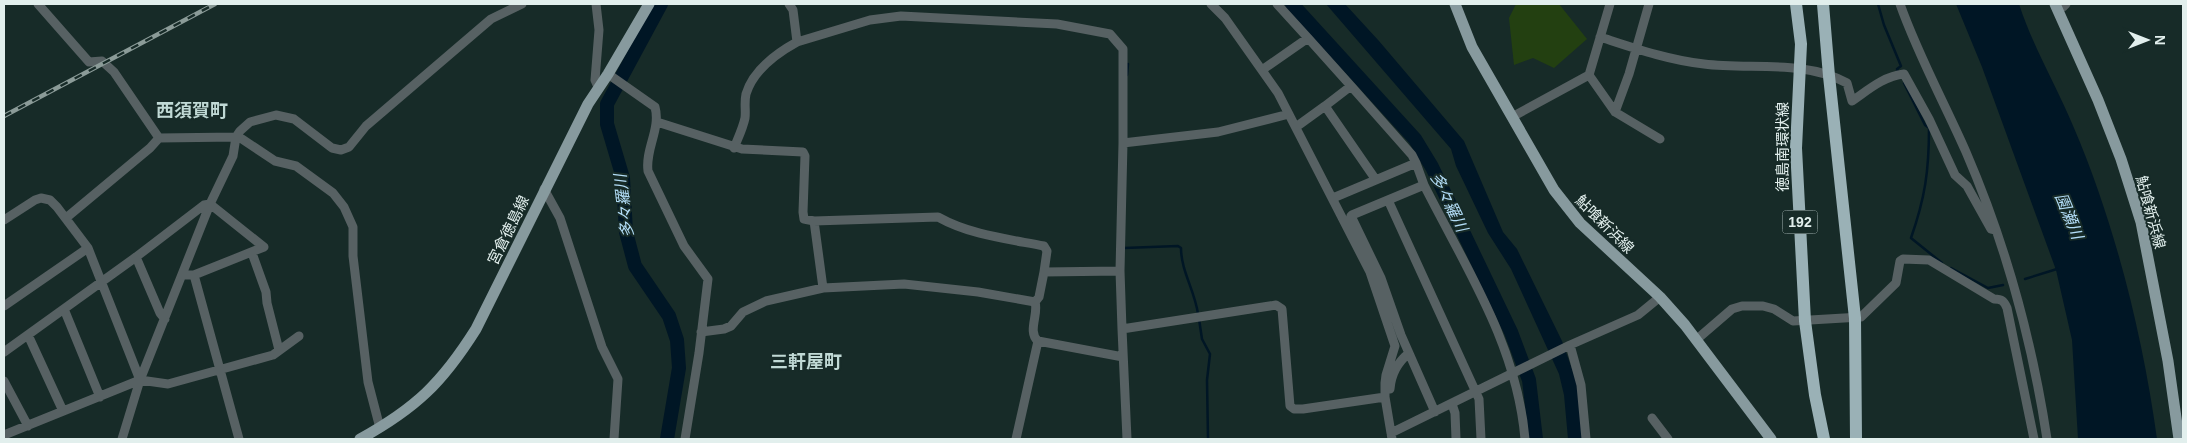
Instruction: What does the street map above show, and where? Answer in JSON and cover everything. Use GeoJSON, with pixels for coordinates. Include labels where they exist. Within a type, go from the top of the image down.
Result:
{"type":"FeatureCollection","features":[{"type":"Feature","properties":{"kind":"highway","name":"徳島南環状線"},"geometry":{"type":"LineString","coordinates":[[1796,4],[1800,44],[1796,148],[1805,321],[1815,395],[1824,439]]}},
{"type":"Feature","properties":{"kind":"highway"},"geometry":{"type":"LineString","coordinates":[[1823,4],[1855,318],[1856,439]]}},
{"type":"Feature","properties":{"kind":"main road","name":"宮倉徳島線"},"geometry":{"type":"LineString","coordinates":[[360,439],[380,428],[425,395],[462,352],[480,321],[544,188],[598,88],[610,75],[649,4]]}},
{"type":"Feature","properties":{"kind":"main road","name":"鮎喰新浜線"},"geometry":{"type":"LineString","coordinates":[[1455,4],[1472,47],[1554,190],[1580,223],[1660,298],[1696,340],[1771,439]]}},
{"type":"Feature","properties":{"kind":"main road","name":"鮎喰新浜線"},"geometry":{"type":"LineString","coordinates":[[2061,7],[2120,159],[2141,222],[2168,361],[2180,439]]}},
{"type":"Feature","properties":{"kind":"street"},"geometry":{"type":"LineString","coordinates":[[38,4],[89,62],[102,61],[114,72],[159,138]]}},
{"type":"Feature","properties":{"kind":"street"},"geometry":{"type":"LineString","coordinates":[[122,439],[140,380],[210,204],[233,156],[236,137],[240,131],[250,122],[276,115],[294,119],[332,148],[342,150],[349,147],[366,126],[491,19],[522,4]]}},
{"type":"Feature","properties":{"kind":"street"},"geometry":{"type":"LineString","coordinates":[[596,4],[599,30],[595,80],[598,88]]}},
{"type":"Feature","properties":{"kind":"street"},"geometry":{"type":"LineString","coordinates":[[789,4],[793,10],[797,42]]}},
{"type":"Feature","properties":{"kind":"street"},"geometry":{"type":"LineString","coordinates":[[1211,4],[1225,18],[1278,93],[1362,253],[1394,339],[1394,354],[1386,375],[1385,397],[1393,434]]}},
{"type":"Feature","properties":{"kind":"street"},"geometry":{"type":"LineString","coordinates":[[1277,4],[1412,156],[1416,163],[1424,185],[1493,318],[1515,373],[1524,439]]}},
{"type":"Feature","properties":{"kind":"street"},"geometry":{"type":"LineString","coordinates":[[1512,117],[1589,75],[1610,4]]}},
{"type":"Feature","properties":{"kind":"street"},"geometry":{"type":"LineString","coordinates":[[1615,112],[1637,49],[1649,4]]}},
{"type":"Feature","properties":{"kind":"street"},"geometry":{"type":"LineString","coordinates":[[1900,4],[1926,71],[1965,151],[2004,252],[2028,334],[2047,439]]}},
{"type":"Feature","properties":{"kind":"street"},"geometry":{"type":"LineString","coordinates":[[734,148],[745,118],[744,104],[747,92],[755,78],[768,62],[797,42],[870,20],[901,16],[1057,24],[1110,34],[1123,49],[1124,55],[1120,271],[1127,439]]}},
{"type":"Feature","properties":{"kind":"street"},"geometry":{"type":"LineString","coordinates":[[1600,37],[1637,49],[1704,64],[1800,69],[1829,76],[1847,83],[1852,102],[1877,84],[1895,75],[1904,74],[1929,120],[1955,175],[1967,186],[1992,229],[1996,230]]}},
{"type":"Feature","properties":{"kind":"street"},"geometry":{"type":"LineString","coordinates":[[1262,70],[1308,38]]}},
{"type":"Feature","properties":{"kind":"street"},"geometry":{"type":"LineString","coordinates":[[610,75],[655,107],[657,122],[647,159],[648,172],[684,246],[704,273],[708,287],[685,439]]}},
{"type":"Feature","properties":{"kind":"street"},"geometry":{"type":"LineString","coordinates":[[1589,75],[1615,112],[1660,139]]}},
{"type":"Feature","properties":{"kind":"street"},"geometry":{"type":"LineString","coordinates":[[1296,126],[1350,86]]}},
{"type":"Feature","properties":{"kind":"street"},"geometry":{"type":"LineString","coordinates":[[1325,106],[1376,180]]}},
{"type":"Feature","properties":{"kind":"street"},"geometry":{"type":"LineString","coordinates":[[1123,143],[1218,132],[1289,114]]}},
{"type":"Feature","properties":{"kind":"street"},"geometry":{"type":"LineString","coordinates":[[657,122],[734,148],[752,151],[803,152],[805,156],[802,212],[804,219],[814,221],[938,217],[954,226],[970,231],[1044,246],[1047,251],[1044,272],[1039,297],[1035,302],[1035,338],[1038,341],[1123,357]]}},
{"type":"Feature","properties":{"kind":"street"},"geometry":{"type":"LineString","coordinates":[[66,218],[150,148],[159,138],[236,137],[275,161],[296,166],[332,193],[344,207],[353,227],[353,256],[368,382],[380,428]]}},
{"type":"Feature","properties":{"kind":"street"},"geometry":{"type":"LineString","coordinates":[[1333,198],[1416,163]]}},
{"type":"Feature","properties":{"kind":"street"},"geometry":{"type":"LineString","coordinates":[[1424,185],[1351,216],[1381,278],[1409,353],[1435,412]]}},
{"type":"Feature","properties":{"kind":"street"},"geometry":{"type":"LineString","coordinates":[[544,188],[560,218],[602,347],[618,379],[614,439]]}},
{"type":"Feature","properties":{"kind":"street"},"geometry":{"type":"LineString","coordinates":[[4,220],[41,198],[50,200],[66,218],[88,248],[140,380]]}},
{"type":"Feature","properties":{"kind":"street"},"geometry":{"type":"LineString","coordinates":[[1388,200],[1479,399],[1481,439]]}},
{"type":"Feature","properties":{"kind":"street"},"geometry":{"type":"LineString","coordinates":[[4,352],[101,283],[204,205],[210,204],[264,247],[194,275],[182,275]]}},
{"type":"Feature","properties":{"kind":"street"},"geometry":{"type":"LineString","coordinates":[[814,221],[823,288]]}},
{"type":"Feature","properties":{"kind":"street"},"geometry":{"type":"LineString","coordinates":[[4,306],[88,248]]}},
{"type":"Feature","properties":{"kind":"street"},"geometry":{"type":"LineString","coordinates":[[252,253],[266,292],[279,350]]}},
{"type":"Feature","properties":{"kind":"street"},"geometry":{"type":"LineString","coordinates":[[136,257],[160,313],[165,319]]}},
{"type":"Feature","properties":{"kind":"street"},"geometry":{"type":"LineString","coordinates":[[1696,340],[1732,309],[1742,306],[1762,306],[1782,312],[1793,321],[1861,317],[1896,283],[1902,259],[1930,260],[1994,299],[2000,299],[2008,308],[2034,439]]}},
{"type":"Feature","properties":{"kind":"street"},"geometry":{"type":"LineString","coordinates":[[1044,272],[1120,271]]}},
{"type":"Feature","properties":{"kind":"street"},"geometry":{"type":"LineString","coordinates":[[194,275],[239,439]]}},
{"type":"Feature","properties":{"kind":"street"},"geometry":{"type":"LineString","coordinates":[[701,332],[724,329],[731,326],[743,312],[766,301],[823,288],[904,284],[978,292],[1035,302]]}},
{"type":"Feature","properties":{"kind":"street"},"geometry":{"type":"LineString","coordinates":[[1393,434],[1475,391],[1638,315],[1660,298]]}},
{"type":"Feature","properties":{"kind":"street"},"geometry":{"type":"LineString","coordinates":[[1122,328],[1276,305],[1282,310],[1290,406],[1294,409],[1303,410],[1385,397]]}},
{"type":"Feature","properties":{"kind":"street"},"geometry":{"type":"LineString","coordinates":[[64,308],[100,397]]}},
{"type":"Feature","properties":{"kind":"street"},"geometry":{"type":"LineString","coordinates":[[28,335],[63,412]]}},
{"type":"Feature","properties":{"kind":"street"},"geometry":{"type":"LineString","coordinates":[[4,435],[140,380],[168,384],[273,355],[299,336]]}},
{"type":"Feature","properties":{"kind":"street"},"geometry":{"type":"LineString","coordinates":[[1016,439],[1038,341]]}},
{"type":"Feature","properties":{"kind":"street"},"geometry":{"type":"LineString","coordinates":[[1568,346],[1581,385],[1586,439]]}},
{"type":"Feature","properties":{"kind":"street"},"geometry":{"type":"LineString","coordinates":[[1393,434],[1390,380],[1394,371],[1409,353]]}},
{"type":"Feature","properties":{"kind":"street"},"geometry":{"type":"LineString","coordinates":[[4,381],[28,426]]}},
{"type":"Feature","properties":{"kind":"street"},"geometry":{"type":"LineString","coordinates":[[1452,404],[1455,413],[1456,439]]}},
{"type":"Feature","properties":{"kind":"street"},"geometry":{"type":"LineString","coordinates":[[1652,418],[1668,439]]}},
{"type":"Feature","properties":{"kind":"green space"},"geometry":{"type":"Polygon","coordinates":[[[1516,4],[1559,4],[1587,39],[1554,68],[1533,58],[1514,65],[1509,18],[1516,4]]]}},
{"type":"Feature","properties":{"kind":"water"},"geometry":{"type":"Polygon","coordinates":[[[1326,4],[1345,4],[1464,141],[1503,232],[1517,249],[1562,341],[1577,383],[1583,439],[1568,439],[1564,395],[1559,374],[1511,269],[1488,233],[1456,166],[1451,149],[1326,4]]]}},
{"type":"Feature","properties":{"kind":"water","name":"園瀬川"},"geometry":{"type":"Polygon","coordinates":[[[1956,4],[2019,4],[2031,36],[2089,165],[2115,241],[2144,360],[2157,439],[2078,439],[2072,340],[2056,270],[1982,67],[1956,4]]]}},
{"type":"Feature","properties":{"kind":"waterway","name":"多々羅川"},"geometry":{"type":"LineString","coordinates":[[661,4],[607,104],[607,124],[623,178],[626,232],[635,266],[669,316],[677,340],[679,368],[667,439]]}},
{"type":"Feature","properties":{"kind":"waterway","name":"多々羅川"},"geometry":{"type":"LineString","coordinates":[[1292,4],[1415,139],[1432,167],[1511,332],[1529,380],[1536,439]]}},
{"type":"Feature","properties":{"kind":"waterway"},"geometry":{"type":"LineString","coordinates":[[1878,4],[1884,25],[1901,66],[1897,69],[1899,73]]}},
{"type":"Feature","properties":{"kind":"waterway"},"geometry":{"type":"LineString","coordinates":[[1127,75],[1128,64]]}},
{"type":"Feature","properties":{"kind":"waterway"},"geometry":{"type":"LineString","coordinates":[[1904,83],[1925,125],[1929,128],[1925,184],[1920,210],[1911,238],[1942,263]]}},
{"type":"Feature","properties":{"kind":"waterway"},"geometry":{"type":"LineString","coordinates":[[1124,248],[1178,246],[1181,248],[1183,265],[1198,314]]}},
{"type":"Feature","properties":{"kind":"waterway"},"geometry":{"type":"LineString","coordinates":[[1951,268],[1988,288],[2003,285]]}},
{"type":"Feature","properties":{"kind":"waterway"},"geometry":{"type":"LineString","coordinates":[[2025,279],[2057,269]]}},
{"type":"Feature","properties":{"kind":"waterway"},"geometry":{"type":"LineString","coordinates":[[1199,319],[1202,339],[1210,354],[1207,380],[1208,439]]}},
{"type":"Feature","properties":{"kind":"railway"},"geometry":{"type":"LineString","coordinates":[[4,116],[215,4]]}},
{"type":"Feature","properties":{"kind":"district","name":"西須賀町"},"geometry":{"type":"Point","coordinates":[192,111]}},
{"type":"Feature","properties":{"kind":"district","name":"三軒屋町"},"geometry":{"type":"Point","coordinates":[806,362]}}]}
